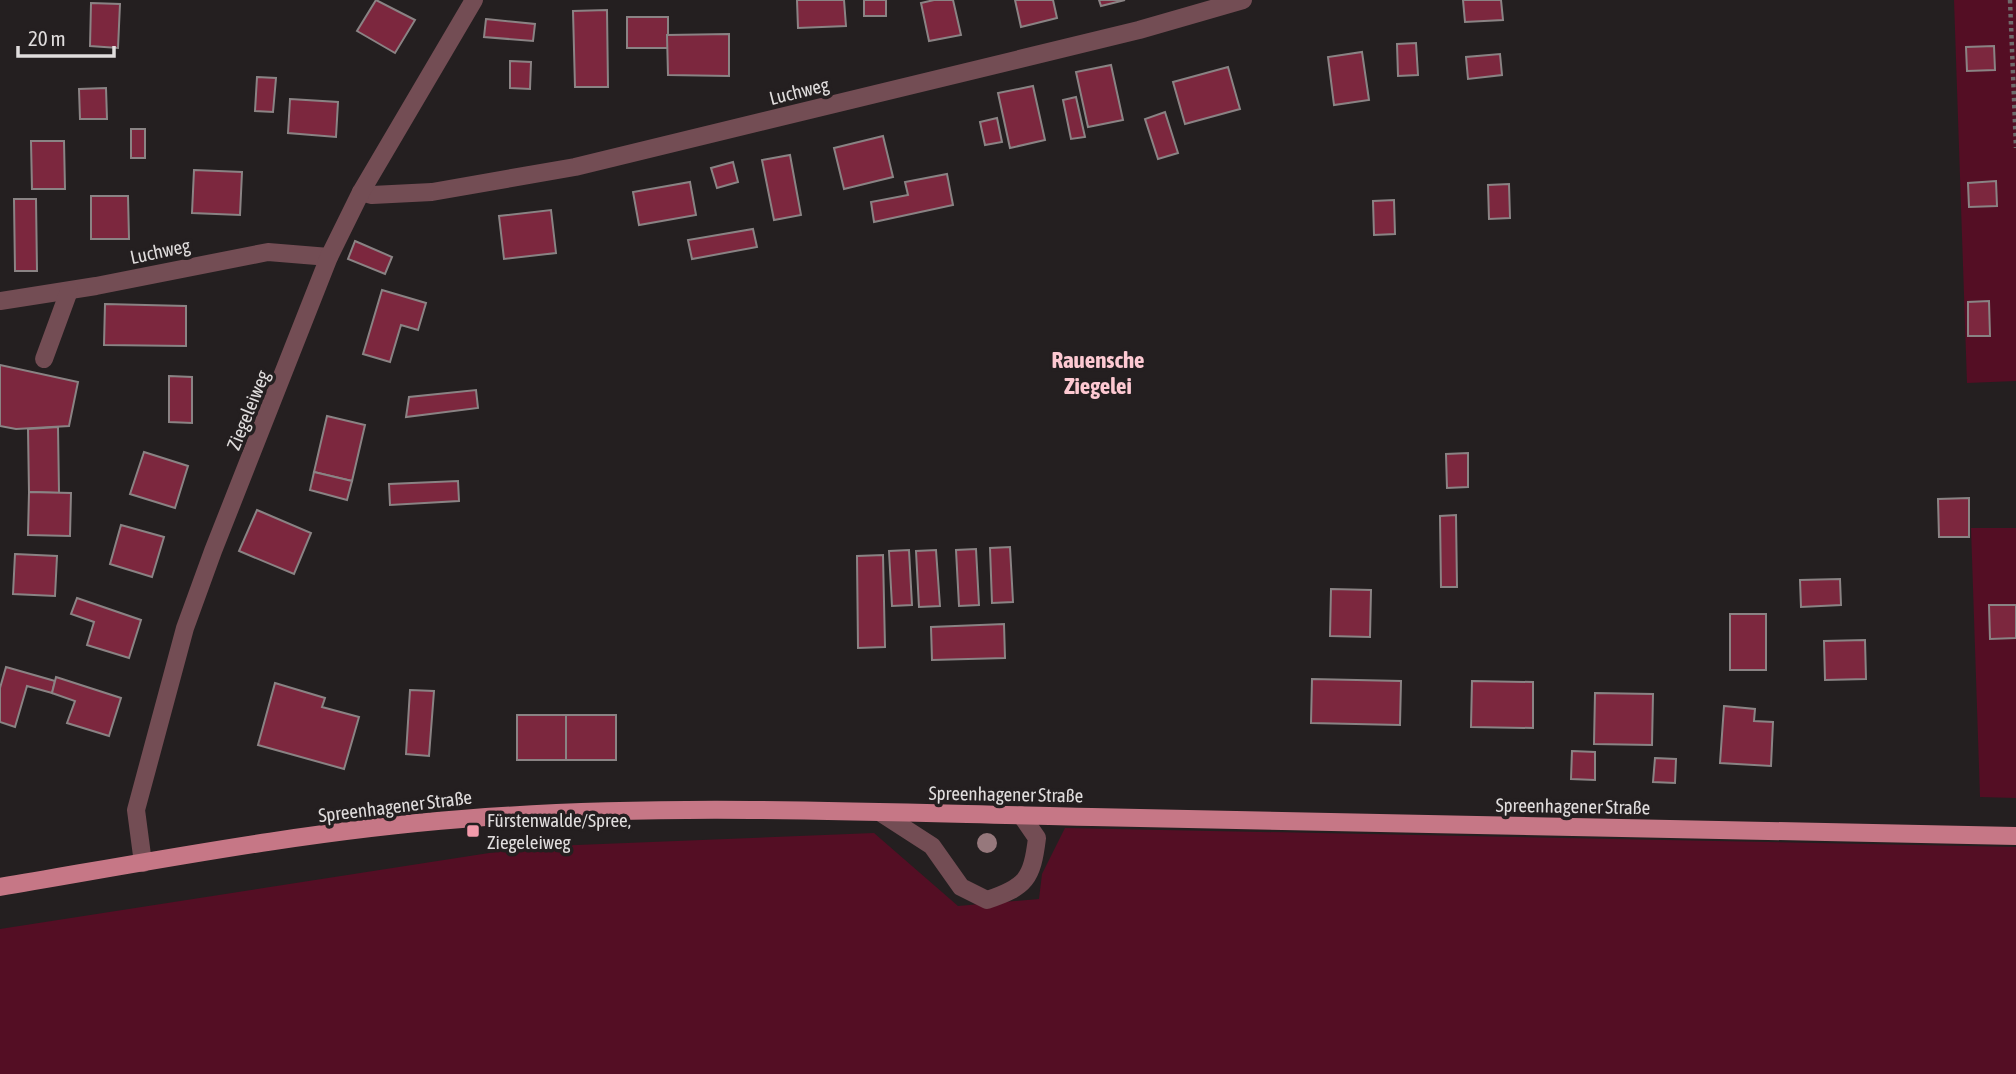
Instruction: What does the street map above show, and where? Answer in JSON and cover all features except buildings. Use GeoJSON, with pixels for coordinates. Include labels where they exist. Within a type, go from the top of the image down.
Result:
{"type":"FeatureCollection","features":[{"type":"Feature","properties":{"kind":"main road","name":"Spreenhagener Straße"},"geometry":{"type":"LineString","coordinates":[[0,887],[143,863],[461,819],[655,811],[1021,815],[2016,836]]}},
{"type":"Feature","properties":{"kind":"street","name":"Luchweg"},"geometry":{"type":"LineString","coordinates":[[361,192],[372,195],[432,192],[575,167],[1139,30],[1243,0]]}},
{"type":"Feature","properties":{"kind":"street","name":"Ziegeleiweg"},"geometry":{"type":"LineString","coordinates":[[143,863],[136,810],[186,628],[329,257],[361,192],[471,1]]}},
{"type":"Feature","properties":{"kind":"street","name":"Luchweg"},"geometry":{"type":"LineString","coordinates":[[0,301],[69,291],[268,252],[329,257]]}},
{"type":"Feature","properties":{"kind":"street"},"geometry":{"type":"LineString","coordinates":[[44,359],[69,291]]}},
{"type":"Feature","properties":{"kind":"street"},"geometry":{"type":"LineString","coordinates":[[881,813],[932,846],[961,887],[987,900],[1017,890],[1033,869],[1037,838],[1021,815]]}},
{"type":"Feature","properties":{"kind":"path"},"geometry":{"type":"LineString","coordinates":[[2010,0],[2016,148]]}},
{"type":"Feature","properties":{"kind":"shaded area"},"geometry":{"type":"Polygon","coordinates":[[[1954,0],[2016,0],[2016,381],[1967,383],[1954,0]]]}},
{"type":"Feature","properties":{"kind":"shaded area"},"geometry":{"type":"Polygon","coordinates":[[[1971,528],[2016,528],[2016,798],[1980,797],[1971,528]]]}},
{"type":"Feature","properties":{"kind":"shaded area"},"geometry":{"type":"Polygon","coordinates":[[[1065,828],[2016,847],[2016,1074],[0,1074],[0,929],[527,847],[874,833],[958,906],[1039,899],[1042,874],[1065,828]]]}},
{"type":"Feature","properties":{"kind":"place","name":"Fürstenwalde/Spree, Ziegeleiweg"},"geometry":{"type":"Point","coordinates":[473,831]}},
{"type":"Feature","properties":{"kind":"district","name":"Rauensche Ziegelei"},"geometry":{"type":"Point","coordinates":[1098,373]}}]}
